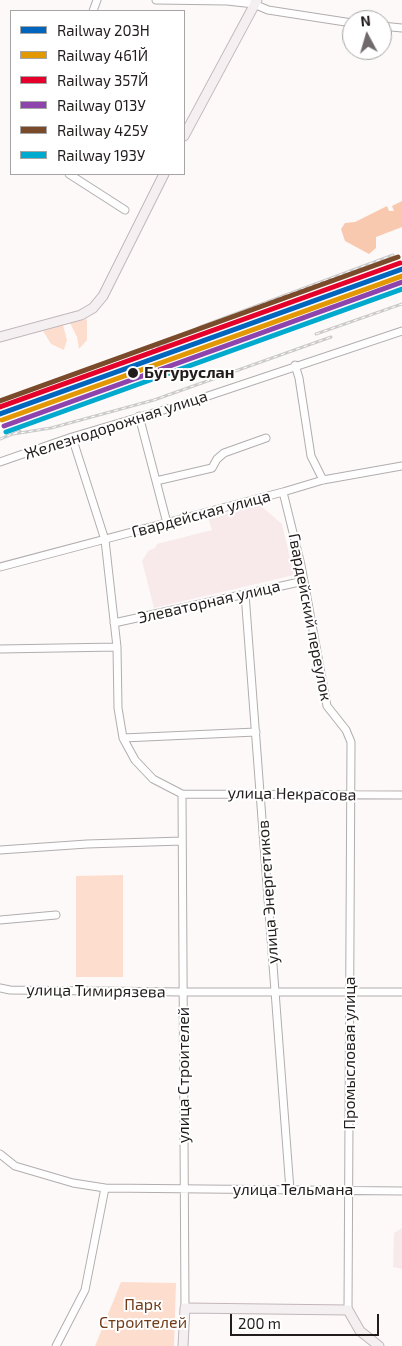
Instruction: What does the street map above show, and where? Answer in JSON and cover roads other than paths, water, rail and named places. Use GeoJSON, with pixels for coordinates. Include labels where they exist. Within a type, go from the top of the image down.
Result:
{"type":"FeatureCollection","features":[{"type":"Feature","properties":{"kind":"main road"},"geometry":{"type":"LineString","coordinates":[[185,134],[255,2]]}},
{"type":"Feature","properties":{"kind":"main road"},"geometry":{"type":"LineString","coordinates":[[0,336],[81,315],[98,303],[163,175]]}},
{"type":"Feature","properties":{"kind":"main road"},"geometry":{"type":"LineString","coordinates":[[183,1346],[185,1308],[348,1310],[360,1331],[379,1346]]}},
{"type":"Feature","properties":{"kind":"street"},"geometry":{"type":"LineString","coordinates":[[156,0],[255,2],[268,10],[342,21]]}},
{"type":"Feature","properties":{"kind":"street"},"geometry":{"type":"LineString","coordinates":[[70,175],[124,210]]}},
{"type":"Feature","properties":{"kind":"street","name":"Железнодорожная улица"},"geometry":{"type":"LineString","coordinates":[[0,462],[72,437],[187,403],[294,365],[402,331]]}},
{"type":"Feature","properties":{"kind":"street"},"geometry":{"type":"LineString","coordinates":[[294,365],[299,378],[311,456],[323,480]]}},
{"type":"Feature","properties":{"kind":"street"},"geometry":{"type":"LineString","coordinates":[[139,416],[167,523]]}},
{"type":"Feature","properties":{"kind":"street"},"geometry":{"type":"LineString","coordinates":[[72,437],[104,540],[114,623],[118,708],[123,738],[135,760],[153,779],[182,794]]}},
{"type":"Feature","properties":{"kind":"street"},"geometry":{"type":"LineString","coordinates":[[156,481],[212,468],[217,459],[224,453],[266,438]]}},
{"type":"Feature","properties":{"kind":"street","name":"Гвардейская улица"},"geometry":{"type":"LineString","coordinates":[[0,567],[323,480],[402,466]]}},
{"type":"Feature","properties":{"kind":"street","name":"Гвардейский переулок"},"geometry":{"type":"LineString","coordinates":[[283,492],[304,581],[326,706],[346,730],[351,742],[352,795]]}},
{"type":"Feature","properties":{"kind":"street","name":"Элеваторная улица"},"geometry":{"type":"LineString","coordinates":[[114,623],[304,581]]}},
{"type":"Feature","properties":{"kind":"street","name":"улица Энергетиков"},"geometry":{"type":"LineString","coordinates":[[245,594],[290,1190]]}},
{"type":"Feature","properties":{"kind":"street"},"geometry":{"type":"LineString","coordinates":[[0,649],[116,647]]}},
{"type":"Feature","properties":{"kind":"street"},"geometry":{"type":"LineString","coordinates":[[123,738],[256,732]]}},
{"type":"Feature","properties":{"kind":"street","name":"улица Некрасова"},"geometry":{"type":"LineString","coordinates":[[182,794],[402,795]]}},
{"type":"Feature","properties":{"kind":"street","name":"улица Строителей"},"geometry":{"type":"LineString","coordinates":[[182,794],[185,1308]]}},
{"type":"Feature","properties":{"kind":"street","name":"Промысловая улица"},"geometry":{"type":"LineString","coordinates":[[348,1310],[352,795]]}},
{"type":"Feature","properties":{"kind":"street"},"geometry":{"type":"LineString","coordinates":[[0,850],[87,844],[182,842]]}},
{"type":"Feature","properties":{"kind":"street"},"geometry":{"type":"LineString","coordinates":[[0,920],[56,915]]}},
{"type":"Feature","properties":{"kind":"street","name":"улица Тимирязева"},"geometry":{"type":"LineString","coordinates":[[0,988],[10,990],[184,992],[402,992]]}},
{"type":"Feature","properties":{"kind":"street"},"geometry":{"type":"LineString","coordinates":[[0,1154],[15,1166],[73,1183],[106,1188],[85,1290],[56,1346]]}},
{"type":"Feature","properties":{"kind":"street","name":"улица Тельмана"},"geometry":{"type":"LineString","coordinates":[[106,1188],[402,1191]]}},
{"type":"Feature","properties":{"kind":"railway"},"geometry":{"type":"LineString","coordinates":[[153,349],[200,327],[393,255]]}},
{"type":"Feature","properties":{"kind":"railway"},"geometry":{"type":"LineString","coordinates":[[316,334],[402,304]]}},
{"type":"Feature","properties":{"kind":"railway"},"geometry":{"type":"LineString","coordinates":[[13,434],[51,428],[154,400],[331,337]]}},
{"type":"Feature","properties":{"kind":"railway"},"geometry":{"type":"LineString","coordinates":[[0,439],[20,431]]}},
{"type":"Feature","properties":{"kind":"rail line","name":"425У"},"geometry":{"type":"LineString","coordinates":[[0,401],[398,257]]}},
{"type":"Feature","properties":{"kind":"rail line","name":"357Й"},"geometry":{"type":"LineString","coordinates":[[0,407],[400,263]]}},
{"type":"Feature","properties":{"kind":"rail line","name":"203Н"},"geometry":{"type":"LineString","coordinates":[[0,414],[402,269]]}},
{"type":"Feature","properties":{"kind":"rail line","name":"461Й"},"geometry":{"type":"LineString","coordinates":[[2,420],[402,276]]}},
{"type":"Feature","properties":{"kind":"rail line","name":"013У"},"geometry":{"type":"LineString","coordinates":[[4,426],[402,282]]}},
{"type":"Feature","properties":{"kind":"rail line","name":"193У"},"geometry":{"type":"LineString","coordinates":[[6,432],[402,289]]}},
{"type":"Feature","properties":{"kind":"place","name":"Бугуруслан"},"geometry":{"type":"Point","coordinates":[133,373]}},
{"type":"Feature","properties":{"kind":"park label","name":"Парк Строителей"},"geometry":{"type":"Point","coordinates":[143,1314]}}]}
